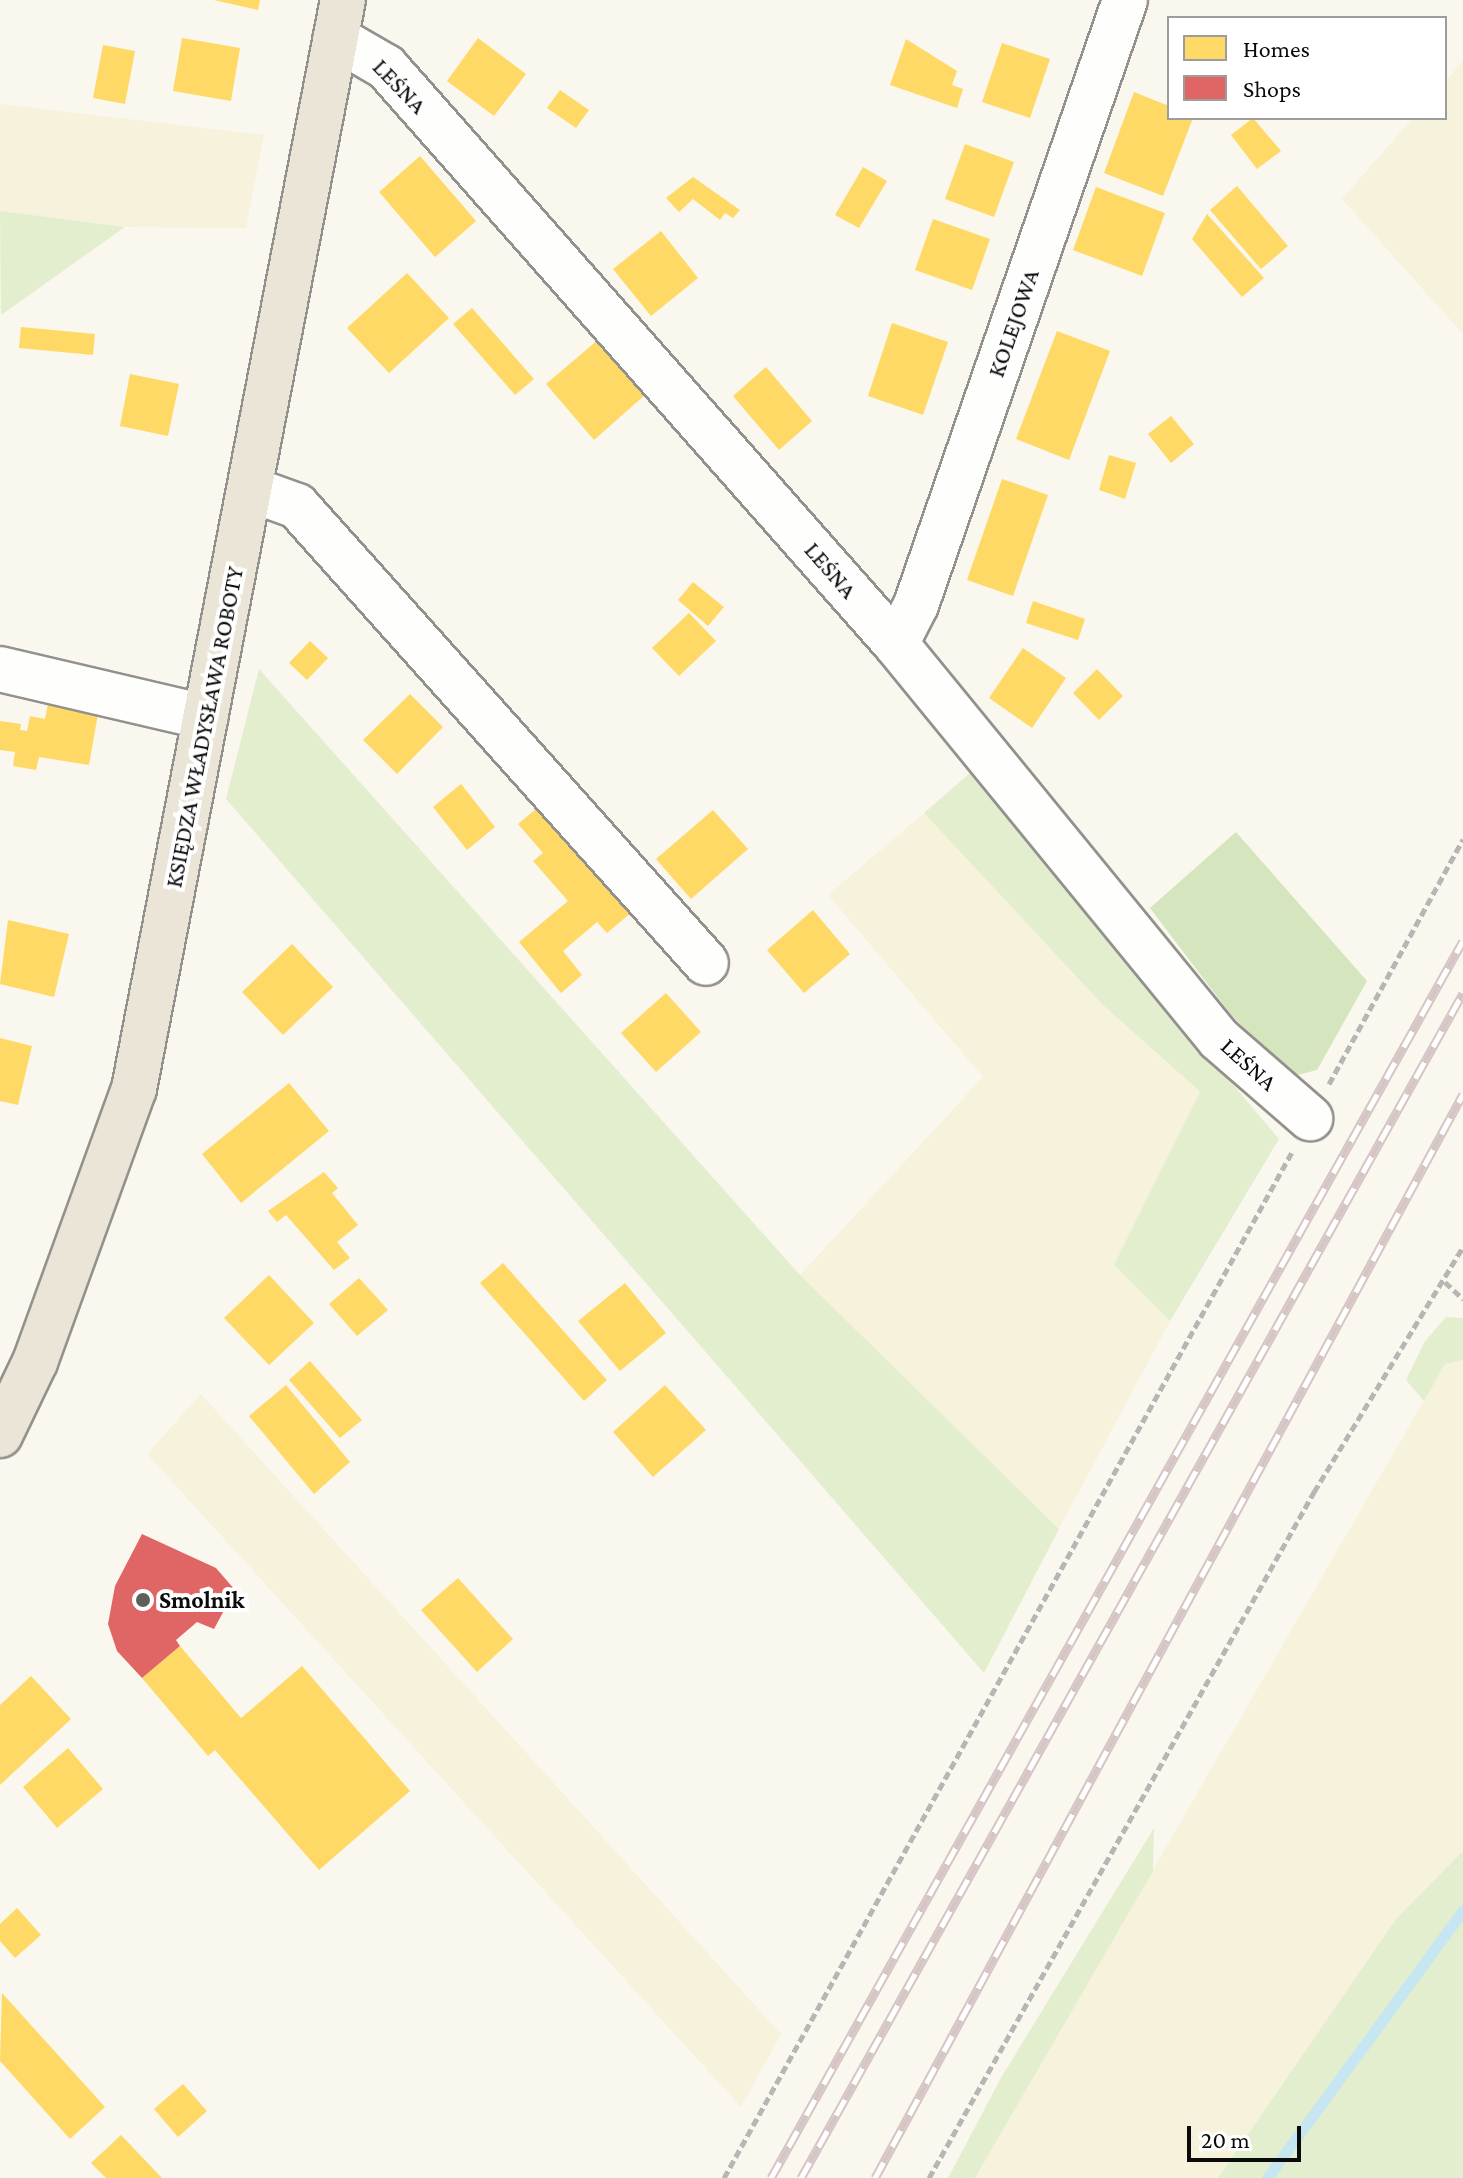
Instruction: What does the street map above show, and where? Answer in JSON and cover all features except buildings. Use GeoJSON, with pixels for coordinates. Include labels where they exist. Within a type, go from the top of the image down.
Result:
{"type":"FeatureCollection","features":[{"type":"Feature","properties":{"kind":"main road","name":"KSIĘDZA WŁADYSŁAWA ROBOTY"},"geometry":{"type":"LineString","coordinates":[[0,1435],[35,1362],[134,1089],[339,19]]}},
{"type":"Feature","properties":{"kind":"street","name":"KOLEJOWA"},"geometry":{"type":"LineString","coordinates":[[896,644],[916,605],[1125,0]]}},
{"type":"Feature","properties":{"kind":"street","name":"LEŚNA"},"geometry":{"type":"LineString","coordinates":[[339,19],[386,67],[896,644],[1219,1039],[1310,1118]]}},
{"type":"Feature","properties":{"kind":"street"},"geometry":{"type":"LineString","coordinates":[[250,489],[297,506],[706,963]]}},
{"type":"Feature","properties":{"kind":"street"},"geometry":{"type":"LineString","coordinates":[[0,669],[205,717]]}},
{"type":"Feature","properties":{"kind":"path"},"geometry":{"type":"LineString","coordinates":[[724,2178],[1463,839]]}},
{"type":"Feature","properties":{"kind":"path"},"geometry":{"type":"LineString","coordinates":[[929,2178],[1314,1492],[1445,1282],[1463,1247]]}},
{"type":"Feature","properties":{"kind":"path"},"geometry":{"type":"LineString","coordinates":[[1445,1282],[1463,1299]]}},
{"type":"Feature","properties":{"kind":"shaded area"},"geometry":{"type":"Polygon","coordinates":[[[1463,61],[1463,334],[1342,199],[1411,120],[1447,120],[1447,80],[1463,61]]]}},
{"type":"Feature","properties":{"kind":"shaded area"},"geometry":{"type":"Polygon","coordinates":[[[0,104],[264,135],[246,228],[125,227],[0,211],[0,104]]]}},
{"type":"Feature","properties":{"kind":"shaded area"},"geometry":{"type":"Polygon","coordinates":[[[924,813],[1103,1005],[1200,1093],[1114,1265],[1170,1321],[1059,1529],[800,1275],[983,1077],[828,895],[924,813]]]}},
{"type":"Feature","properties":{"kind":"shaded area"},"geometry":{"type":"Polygon","coordinates":[[[1463,1360],[1463,1851],[1396,1919],[1218,2178],[975,2178],[1445,1364],[1463,1360]]]}},
{"type":"Feature","properties":{"kind":"shaded area"},"geometry":{"type":"Polygon","coordinates":[[[201,1394],[781,2034],[741,2107],[147,1454],[201,1394]]]}},
{"type":"Feature","properties":{"kind":"green space"},"geometry":{"type":"Polygon","coordinates":[[[0,211],[125,227],[1,315],[0,211]]]}},
{"type":"Feature","properties":{"kind":"green space"},"geometry":{"type":"Polygon","coordinates":[[[259,669],[800,1275],[1059,1529],[984,1673],[226,799],[259,669]]]}},
{"type":"Feature","properties":{"kind":"green space"},"geometry":{"type":"Polygon","coordinates":[[[970,773],[1279,1139],[1170,1321],[1114,1265],[1200,1092],[1103,1005],[924,813],[970,773]]]}},
{"type":"Feature","properties":{"kind":"green space"},"geometry":{"type":"Polygon","coordinates":[[[1236,832],[1367,981],[1317,1070],[1289,1077],[1228,1011],[1150,908],[1236,832]]]}},
{"type":"Feature","properties":{"kind":"green space"},"geometry":{"type":"Polygon","coordinates":[[[1446,1317],[1463,1318],[1463,1360],[1445,1364],[1424,1401],[1406,1380],[1425,1341],[1446,1317]]]}},
{"type":"Feature","properties":{"kind":"green space"},"geometry":{"type":"Polygon","coordinates":[[[1154,1828],[1153,1871],[975,2178],[948,2178],[1002,2076],[1154,1828]]]}},
{"type":"Feature","properties":{"kind":"green space"},"geometry":{"type":"Polygon","coordinates":[[[1463,1851],[1463,2178],[1218,2178],[1396,1919],[1463,1851]]]}},
{"type":"Feature","properties":{"kind":"waterway"},"geometry":{"type":"LineString","coordinates":[[1267,2178],[1463,1910]]}},
{"type":"Feature","properties":{"kind":"railway"},"geometry":{"type":"LineString","coordinates":[[771,2178],[1463,941]]}},
{"type":"Feature","properties":{"kind":"railway"},"geometry":{"type":"LineString","coordinates":[[801,2178],[1463,993]]}},
{"type":"Feature","properties":{"kind":"railway"},"geometry":{"type":"LineString","coordinates":[[875,2178],[1463,1094]]}},
{"type":"Feature","properties":{"kind":"place","name":"Smolnik"},"geometry":{"type":"Point","coordinates":[143,1600]}}]}
